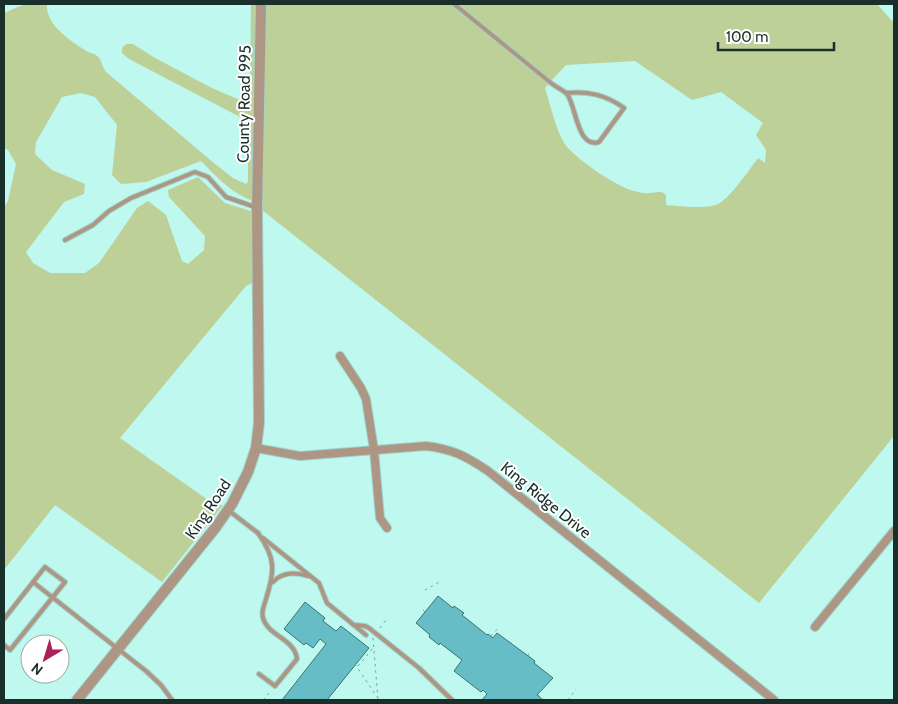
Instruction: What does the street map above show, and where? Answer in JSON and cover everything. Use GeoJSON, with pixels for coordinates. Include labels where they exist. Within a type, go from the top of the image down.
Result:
{"type":"FeatureCollection","features":[{"type":"Feature","properties":{"kind":"street","name":"County Road 995"},"geometry":{"type":"LineString","coordinates":[[257,206],[261,4]]}},
{"type":"Feature","properties":{"kind":"street","name":"King Road"},"geometry":{"type":"LineString","coordinates":[[77,700],[228,510],[246,479],[256,448],[259,423],[257,206]]}},
{"type":"Feature","properties":{"kind":"street"},"geometry":{"type":"LineString","coordinates":[[340,356],[361,388],[366,400],[374,450],[380,518],[387,528]]}},
{"type":"Feature","properties":{"kind":"street","name":"King Ridge Drive"},"geometry":{"type":"LineString","coordinates":[[256,448],[300,456],[426,446],[443,448],[468,457],[774,700]]}},
{"type":"Feature","properties":{"kind":"street"},"geometry":{"type":"LineString","coordinates":[[815,627],[894,531]]}},
{"type":"Feature","properties":{"kind":"lane"},"geometry":{"type":"LineString","coordinates":[[454,4],[551,83],[566,93],[588,142],[594,144],[599,142],[624,108],[610,98],[589,92],[566,93]]}},
{"type":"Feature","properties":{"kind":"lane"},"geometry":{"type":"LineString","coordinates":[[65,240],[93,225],[109,211],[131,198],[194,172],[208,177],[226,197],[257,206]]}},
{"type":"Feature","properties":{"kind":"lane"},"geometry":{"type":"LineString","coordinates":[[228,510],[320,584],[326,603],[366,635]]}},
{"type":"Feature","properties":{"kind":"lane"},"geometry":{"type":"LineString","coordinates":[[258,533],[264,542],[273,570],[271,584],[262,611],[263,620],[268,627],[291,646],[296,659],[275,686],[259,674]]}},
{"type":"Feature","properties":{"kind":"lane"},"geometry":{"type":"LineString","coordinates":[[4,619],[45,567],[65,582],[10,650],[4,645]]}},
{"type":"Feature","properties":{"kind":"lane"},"geometry":{"type":"LineString","coordinates":[[271,584],[282,575],[289,573],[311,576]]}},
{"type":"Feature","properties":{"kind":"lane"},"geometry":{"type":"LineString","coordinates":[[33,582],[154,678],[172,700]]}},
{"type":"Feature","properties":{"kind":"lane"},"geometry":{"type":"LineString","coordinates":[[354,625],[369,628],[420,668],[452,700]]}},
{"type":"Feature","properties":{"kind":"path"},"geometry":{"type":"LineString","coordinates":[[425,590],[442,582]]}},
{"type":"Feature","properties":{"kind":"path"},"geometry":{"type":"LineString","coordinates":[[379,628],[386,620]]}},
{"type":"Feature","properties":{"kind":"path"},"geometry":{"type":"LineString","coordinates":[[491,636],[499,627]]}},
{"type":"Feature","properties":{"kind":"path"},"geometry":{"type":"LineString","coordinates":[[373,637],[378,700]]}},
{"type":"Feature","properties":{"kind":"path"},"geometry":{"type":"LineString","coordinates":[[358,667],[374,648]]}},
{"type":"Feature","properties":{"kind":"path"},"geometry":{"type":"LineString","coordinates":[[528,656],[530,652]]}},
{"type":"Feature","properties":{"kind":"path"},"geometry":{"type":"LineString","coordinates":[[355,664],[378,700]]}},
{"type":"Feature","properties":{"kind":"path"},"geometry":{"type":"LineString","coordinates":[[568,700],[576,689]]}},
{"type":"Feature","properties":{"kind":"path"},"geometry":{"type":"LineString","coordinates":[[264,700],[272,690]]}},
{"type":"Feature","properties":{"kind":"path"},"geometry":{"type":"LineString","coordinates":[[538,694],[545,700]]}},
{"type":"Feature","properties":{"kind":"green space"},"geometry":{"type":"Polygon","coordinates":[[[25,4],[47,4],[47,11],[54,25],[66,37],[86,51],[96,55],[106,72],[215,164],[233,178],[246,184],[248,182],[248,123],[129,59],[122,53],[122,48],[126,44],[133,44],[155,58],[212,88],[244,102],[248,100],[250,95],[251,4],[257,4],[254,201],[232,190],[201,161],[146,182],[121,184],[112,175],[117,125],[95,97],[81,93],[62,97],[36,142],[35,154],[52,170],[85,184],[84,194],[64,202],[26,252],[33,263],[50,273],[85,273],[99,263],[137,208],[148,201],[166,215],[182,261],[188,264],[204,250],[205,236],[169,197],[168,190],[198,177],[225,203],[254,212],[254,282],[246,286],[120,438],[215,505],[223,505],[162,582],[55,505],[4,570],[4,207],[8,201],[16,164],[8,150],[4,148],[4,13],[25,4]]]}},
{"type":"Feature","properties":{"kind":"green space"},"geometry":{"type":"Polygon","coordinates":[[[265,4],[450,4],[549,84],[545,88],[558,131],[569,149],[586,164],[617,184],[634,191],[644,193],[662,192],[666,195],[666,205],[694,207],[720,203],[735,188],[758,158],[765,163],[766,150],[756,135],[763,123],[721,92],[692,100],[635,61],[566,65],[551,81],[457,4],[877,4],[894,23],[894,436],[759,603],[262,210],[265,4]]]}},
{"type":"Feature","properties":{"kind":"building"},"geometry":{"type":"Polygon","coordinates":[[[438,596],[453,608],[454,606],[464,613],[462,615],[487,635],[493,638],[497,633],[535,661],[534,663],[553,678],[537,695],[543,700],[482,700],[487,694],[483,690],[481,692],[454,671],[462,660],[429,637],[430,635],[416,623],[438,596]]]}},
{"type":"Feature","properties":{"kind":"building"},"geometry":{"type":"Polygon","coordinates":[[[305,602],[325,618],[323,621],[336,631],[341,626],[369,648],[327,700],[282,700],[326,644],[320,639],[313,648],[306,643],[304,645],[284,629],[305,602]]]}}]}
